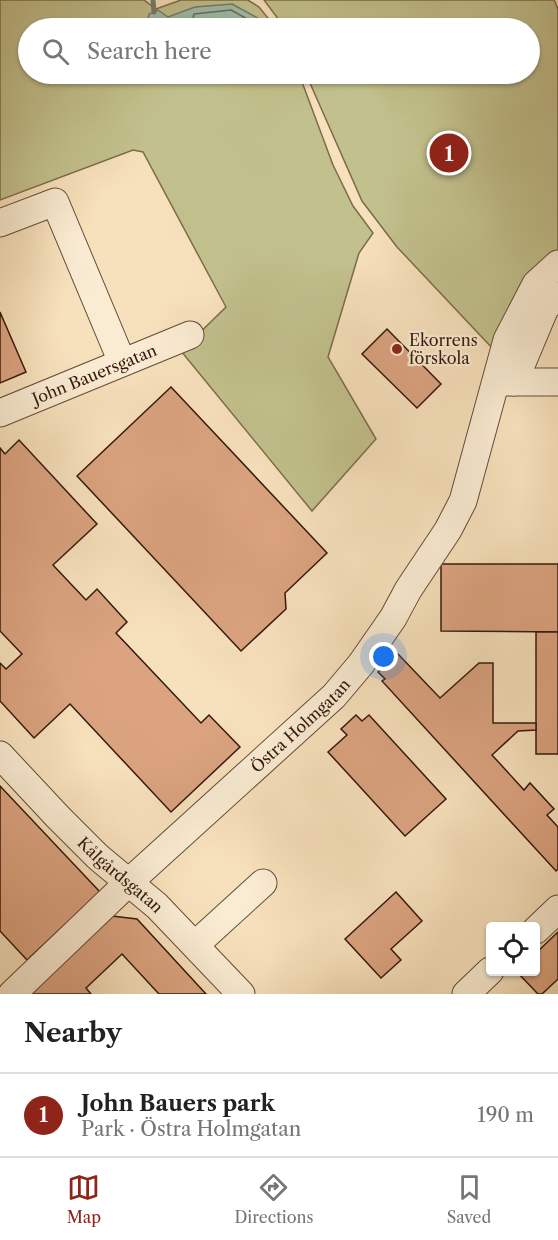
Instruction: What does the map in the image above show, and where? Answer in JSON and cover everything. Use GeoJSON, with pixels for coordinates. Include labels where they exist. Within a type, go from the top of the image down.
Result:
{"type":"FeatureCollection","features":[{"type":"Feature","properties":{"kind":"street"},"geometry":{"type":"LineString","coordinates":[[0,223],[55,202],[122,362]]}},
{"type":"Feature","properties":{"kind":"street","name":"Östra Holmgatan"},"geometry":{"type":"LineString","coordinates":[[12,994],[129,882],[334,696],[361,664],[448,530],[463,501],[505,382],[507,340],[536,284],[558,264]]}},
{"type":"Feature","properties":{"kind":"street"},"geometry":{"type":"LineString","coordinates":[[558,296],[545,308],[505,382],[558,382]]}},
{"type":"Feature","properties":{"kind":"street","name":"John Bauersgatan"},"geometry":{"type":"LineString","coordinates":[[0,413],[190,335]]}},
{"type":"Feature","properties":{"kind":"street","name":"Kålgårdsgatan"},"geometry":{"type":"LineString","coordinates":[[0,755],[98,857],[157,906],[241,994]]}},
{"type":"Feature","properties":{"kind":"street"},"geometry":{"type":"LineString","coordinates":[[195,945],[263,883]]}},
{"type":"Feature","properties":{"kind":"street"},"geometry":{"type":"LineString","coordinates":[[540,926],[558,909]]}},
{"type":"Feature","properties":{"kind":"street"},"geometry":{"type":"LineString","coordinates":[[466,994],[486,975]]}},
{"type":"Feature","properties":{"kind":"shaded area"},"geometry":{"type":"Polygon","coordinates":[[[0,0],[144,0],[156,9],[181,0],[248,0],[259,7],[268,18],[18,18],[18,84],[303,84],[333,165],[353,206],[373,233],[359,253],[328,357],[376,439],[312,511],[181,351],[226,307],[143,152],[133,150],[0,200],[0,0]]]}},
{"type":"Feature","properties":{"kind":"shaded area"},"geometry":{"type":"Polygon","coordinates":[[[264,0],[554,0],[558,9],[558,254],[495,351],[397,247],[362,201],[310,84],[540,84],[540,18],[278,18],[264,0]]]}},
{"type":"Feature","properties":{"kind":"water"},"geometry":{"type":"Polygon","coordinates":[[[232,4],[258,18],[148,18],[149,14],[158,10],[168,17],[195,7],[232,4]]]}},
{"type":"Feature","properties":{"kind":"building"},"geometry":{"type":"Polygon","coordinates":[[[0,312],[26,372],[0,383],[0,312]]]}},
{"type":"Feature","properties":{"kind":"building"},"geometry":{"type":"Polygon","coordinates":[[[387,329],[441,384],[417,408],[362,354],[387,329]]]}},
{"type":"Feature","properties":{"kind":"building"},"geometry":{"type":"Polygon","coordinates":[[[171,387],[327,553],[285,593],[286,609],[241,651],[77,476],[171,387]]]}},
{"type":"Feature","properties":{"kind":"building"},"geometry":{"type":"Polygon","coordinates":[[[19,440],[97,524],[53,565],[86,600],[97,589],[127,622],[116,633],[201,723],[209,715],[240,747],[171,812],[70,704],[34,738],[0,701],[0,663],[6,669],[22,654],[0,631],[0,448],[5,454],[19,440]]]}},
{"type":"Feature","properties":{"kind":"building"},"geometry":{"type":"Polygon","coordinates":[[[441,564],[558,564],[558,632],[441,631],[441,564]]]}},
{"type":"Feature","properties":{"kind":"building"},"geometry":{"type":"Polygon","coordinates":[[[536,632],[558,632],[558,754],[536,754],[536,632]]]}},
{"type":"Feature","properties":{"kind":"building"},"geometry":{"type":"Polygon","coordinates":[[[398,654],[440,698],[479,663],[493,663],[493,723],[536,723],[536,730],[518,731],[492,755],[524,790],[530,783],[554,809],[547,815],[558,827],[558,869],[556,871],[382,681],[385,679],[378,672],[398,654]]]}},
{"type":"Feature","properties":{"kind":"building"},"geometry":{"type":"Polygon","coordinates":[[[356,715],[362,721],[369,715],[446,799],[405,836],[328,752],[347,735],[341,729],[356,715]]]}},
{"type":"Feature","properties":{"kind":"building"},"geometry":{"type":"Polygon","coordinates":[[[0,786],[100,892],[27,960],[0,931],[0,786]]]}},
{"type":"Feature","properties":{"kind":"building"},"geometry":{"type":"Polygon","coordinates":[[[396,892],[422,921],[391,949],[401,960],[381,978],[345,939],[396,892]]]}},
{"type":"Feature","properties":{"kind":"building"},"geometry":{"type":"Polygon","coordinates":[[[112,916],[137,919],[206,994],[159,994],[122,954],[86,988],[91,994],[29,994],[112,916]]]}},
{"type":"Feature","properties":{"kind":"building"},"geometry":{"type":"Polygon","coordinates":[[[558,932],[558,979],[542,994],[538,994],[521,976],[540,976],[540,949],[558,932]]]}},
{"type":"Feature","properties":{"kind":"waterway"},"geometry":{"type":"LineString","coordinates":[[153,0],[154,12]]}},
{"type":"Feature","properties":{"kind":"place","name":"John Bauers park"},"geometry":{"type":"Point","coordinates":[449,153]}},
{"type":"Feature","properties":{"kind":"place","name":"Ekorrens förskola"},"geometry":{"type":"Point","coordinates":[397,349]}}]}
